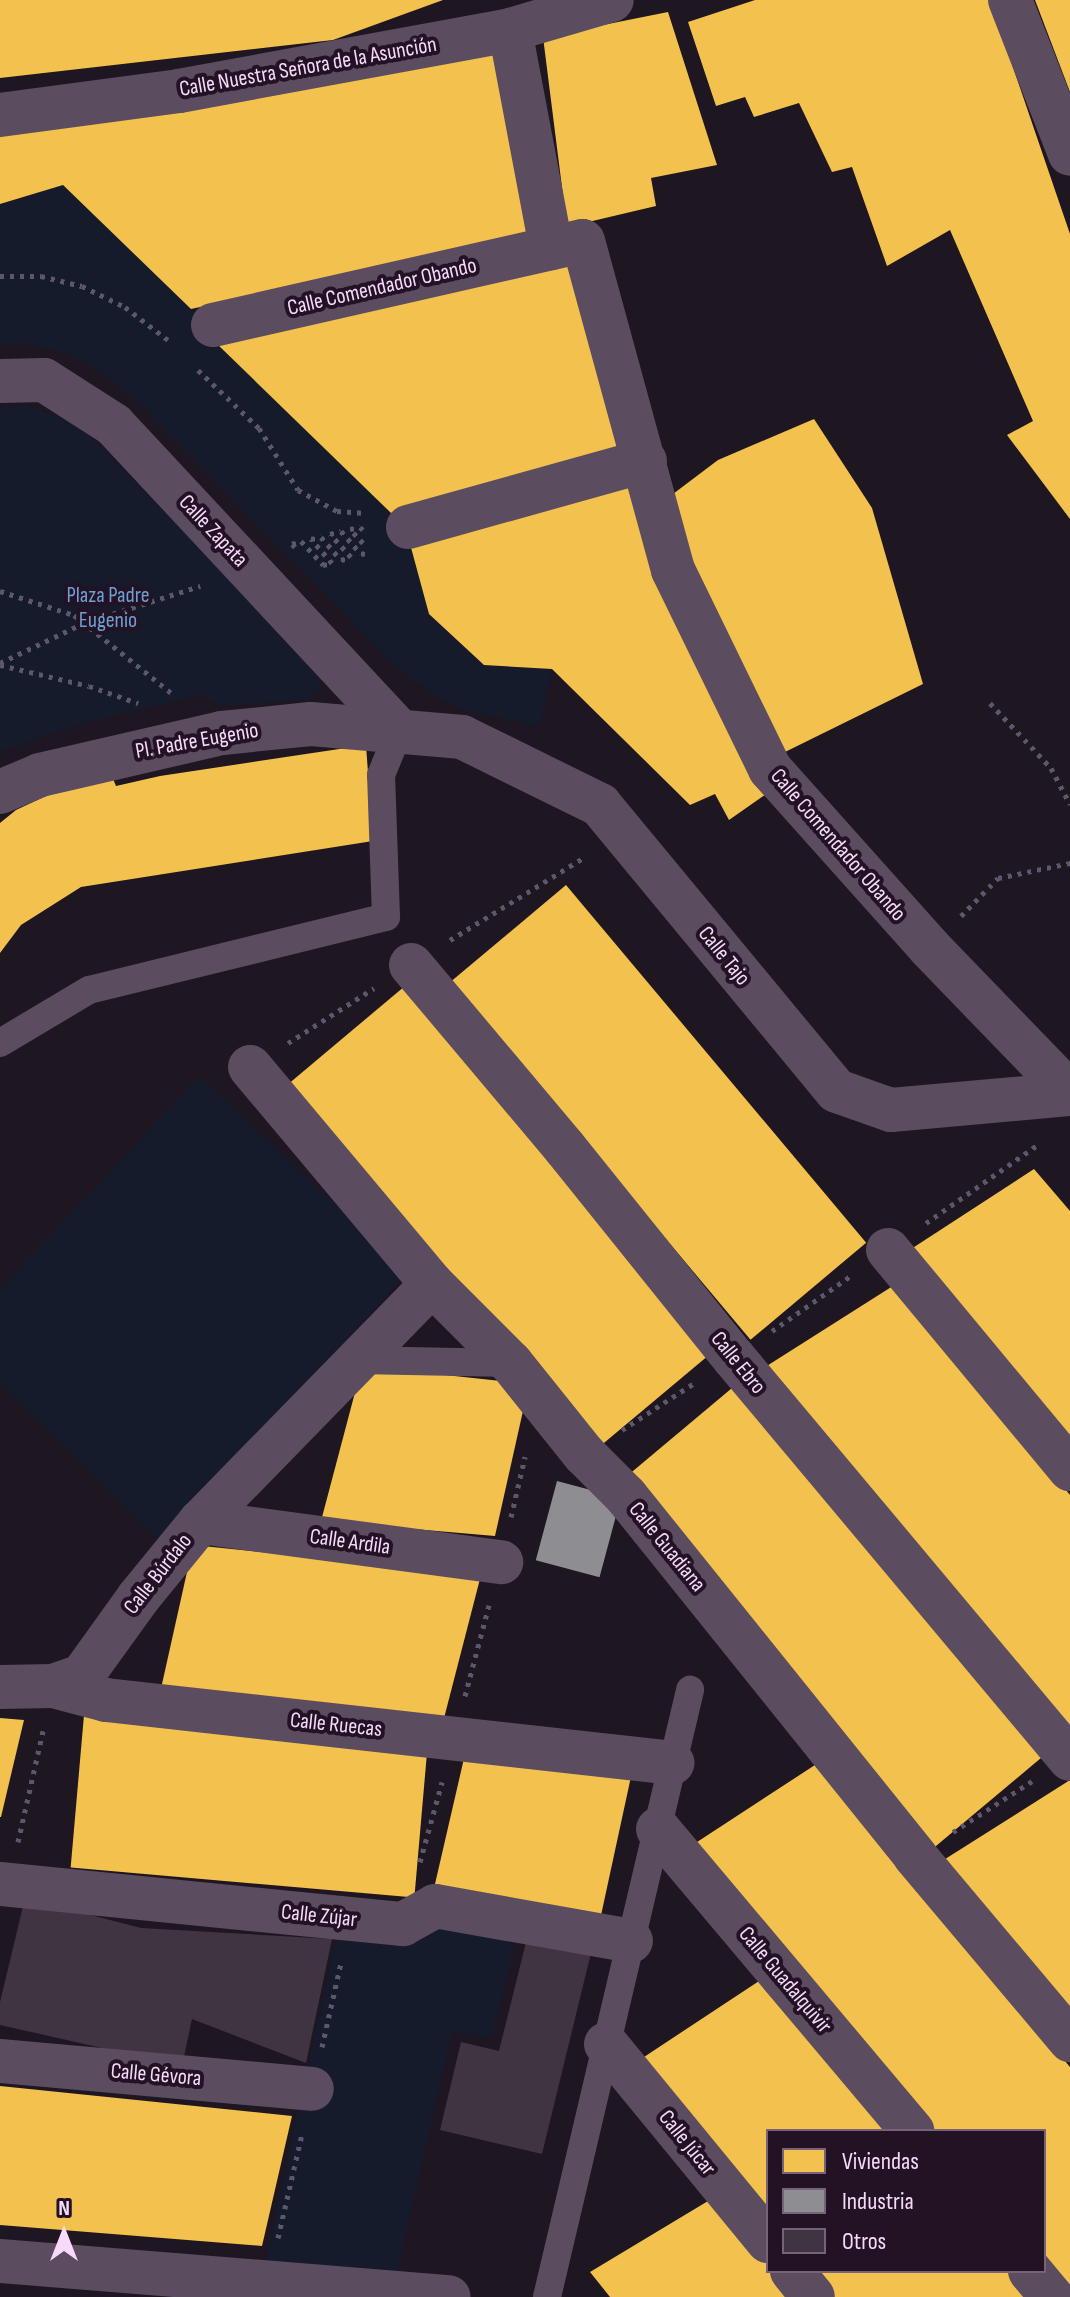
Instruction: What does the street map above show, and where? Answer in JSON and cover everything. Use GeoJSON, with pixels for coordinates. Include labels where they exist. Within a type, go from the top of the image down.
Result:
{"type":"FeatureCollection","features":[{"type":"Feature","properties":{"kind":"street"},"geometry":{"type":"LineString","coordinates":[[1010,0],[1070,154]]}},
{"type":"Feature","properties":{"kind":"street","name":"Calle Nuestra Señora de la Asunción"},"geometry":{"type":"LineString","coordinates":[[0,115],[179,91],[510,30],[608,1]]}},
{"type":"Feature","properties":{"kind":"street"},"geometry":{"type":"LineString","coordinates":[[510,30],[551,248]]}},
{"type":"Feature","properties":{"kind":"street","name":"Calle Comendador Obando"},"geometry":{"type":"LineString","coordinates":[[213,325],[583,241],[673,570],[770,769],[929,947],[1070,1094]]}},
{"type":"Feature","properties":{"kind":"street","name":"Calle Zapata"},"geometry":{"type":"LineString","coordinates":[[0,381],[44,380],[114,425],[399,731]]}},
{"type":"Feature","properties":{"kind":"street"},"geometry":{"type":"LineString","coordinates":[[408,527],[645,461]]}},
{"type":"Feature","properties":{"kind":"street","name":"Pl. Padre Eugenio"},"geometry":{"type":"LineString","coordinates":[[0,792],[40,775],[222,733],[311,724],[399,731]]}},
{"type":"Feature","properties":{"kind":"street","name":"Calle Tajo"},"geometry":{"type":"LineString","coordinates":[[399,731],[462,737],[600,805],[837,1091],[891,1110],[1070,1094]]}},
{"type":"Feature","properties":{"kind":"street","name":"Calle Ebro"},"geometry":{"type":"LineString","coordinates":[[411,965],[565,1148],[734,1358],[1070,1758]]}},
{"type":"Feature","properties":{"kind":"street","name":"Calle Guadiana"},"geometry":{"type":"LineString","coordinates":[[250,1067],[432,1284],[511,1363],[584,1454],[626,1496],[915,1856],[1070,2040]]}},
{"type":"Feature","properties":{"kind":"street"},"geometry":{"type":"LineString","coordinates":[[888,1250],[1070,1469]]}},
{"type":"Feature","properties":{"kind":"street","name":"Calle Búrdalo"},"geometry":{"type":"LineString","coordinates":[[53,1686],[82,1676],[138,1598],[200,1522],[432,1284]]}},
{"type":"Feature","properties":{"kind":"street","name":"Calle Ardila"},"geometry":{"type":"LineString","coordinates":[[200,1522],[501,1562]]}},
{"type":"Feature","properties":{"kind":"street","name":"Calle Ruecas"},"geometry":{"type":"LineString","coordinates":[[0,1687],[53,1686],[106,1700],[673,1763]]}},
{"type":"Feature","properties":{"kind":"street","name":"Calle Guadalquivir"},"geometry":{"type":"LineString","coordinates":[[658,1829],[910,2129]]}},
{"type":"Feature","properties":{"kind":"street","name":"Calle Zújar"},"geometry":{"type":"LineString","coordinates":[[4,1885],[403,1924]]}},
{"type":"Feature","properties":{"kind":"street"},"geometry":{"type":"LineString","coordinates":[[403,1924],[435,1906],[631,1941]]}},
{"type":"Feature","properties":{"kind":"street","name":"Calle Júcar"},"geometry":{"type":"LineString","coordinates":[[606,2044],[766,2239]]}},
{"type":"Feature","properties":{"kind":"street","name":"Calle Gévora"},"geometry":{"type":"LineString","coordinates":[[0,2061],[312,2089]]}},
{"type":"Feature","properties":{"kind":"street"},"geometry":{"type":"LineString","coordinates":[[0,2261],[436,2296]]}},
{"type":"Feature","properties":{"kind":"street"},"geometry":{"type":"LineString","coordinates":[[794,2273],[813,2297]]}},
{"type":"Feature","properties":{"kind":"street"},"geometry":{"type":"LineString","coordinates":[[1032,2273],[1052,2297]]}},
{"type":"Feature","properties":{"kind":"lane"},"geometry":{"type":"LineString","coordinates":[[0,1043],[89,990],[386,917],[381,775],[399,731]]}},
{"type":"Feature","properties":{"kind":"lane"},"geometry":{"type":"LineString","coordinates":[[357,1360],[511,1363]]}},
{"type":"Feature","properties":{"kind":"lane"},"geometry":{"type":"LineString","coordinates":[[547,2297],[690,1690]]}},
{"type":"Feature","properties":{"kind":"path"},"geometry":{"type":"LineString","coordinates":[[0,276],[41,276],[82,286],[125,307],[176,346]]}},
{"type":"Feature","properties":{"kind":"path"},"geometry":{"type":"LineString","coordinates":[[193,365],[259,428],[298,490],[337,511],[389,514],[408,527]]}},
{"type":"Feature","properties":{"kind":"path"},"geometry":{"type":"LineString","coordinates":[[0,591],[74,615],[222,733]]}},
{"type":"Feature","properties":{"kind":"path"},"geometry":{"type":"LineString","coordinates":[[0,665],[89,686],[148,707]]}},
{"type":"Feature","properties":{"kind":"path"},"geometry":{"type":"LineString","coordinates":[[990,703],[1051,768],[1070,804]]}},
{"type":"Feature","properties":{"kind":"path"},"geometry":{"type":"LineString","coordinates":[[929,947],[998,878],[1070,863]]}},
{"type":"Feature","properties":{"kind":"path"},"geometry":{"type":"LineString","coordinates":[[584,1454],[734,1358],[1044,1141]]}},
{"type":"Feature","properties":{"kind":"path"},"geometry":{"type":"LineString","coordinates":[[403,1924],[501,1562],[539,1396]]}},
{"type":"Feature","properties":{"kind":"path"},"geometry":{"type":"LineString","coordinates":[[4,1885],[53,1686]]}},
{"type":"Feature","properties":{"kind":"path"},"geometry":{"type":"LineString","coordinates":[[915,1856],[1070,1758]]}},
{"type":"Feature","properties":{"kind":"green space"},"geometry":{"type":"Polygon","coordinates":[[[63,185],[191,309],[216,343],[391,513],[403,518],[429,615],[484,665],[552,669],[540,726],[460,709],[428,691],[392,664],[129,394],[96,368],[60,351],[21,343],[0,346],[0,204],[63,185]]]}},
{"type":"Feature","properties":{"kind":"green space","name":"Plaza Padre Eugenio"},"geometry":{"type":"Polygon","coordinates":[[[27,406],[65,419],[89,435],[312,662],[321,673],[319,691],[307,700],[219,706],[202,695],[79,724],[0,752],[0,408],[27,406]]]}},
{"type":"Feature","properties":{"kind":"green space"},"geometry":{"type":"Polygon","coordinates":[[[199,1076],[408,1272],[162,1542],[0,1384],[0,1288],[199,1076]]]}},
{"type":"Feature","properties":{"kind":"green space"},"geometry":{"type":"Polygon","coordinates":[[[343,1907],[518,1935],[492,2037],[452,2032],[397,2273],[264,2267],[343,1907]]]}},
{"type":"Feature","properties":{"kind":"building: Viviendas"},"geometry":{"type":"Polygon","coordinates":[[[0,0],[443,0],[333,40],[0,78],[0,0]]]}},
{"type":"Feature","properties":{"kind":"building: Viviendas"},"geometry":{"type":"Polygon","coordinates":[[[755,0],[990,0],[1070,234],[1070,519],[1007,435],[1033,421],[950,230],[887,266],[852,167],[832,172],[799,103],[754,117],[745,97],[716,106],[688,22],[755,0]]]}},
{"type":"Feature","properties":{"kind":"building: Viviendas"},"geometry":{"type":"Polygon","coordinates":[[[1035,0],[1070,0],[1070,92],[1035,0]]]}},
{"type":"Feature","properties":{"kind":"building: Viviendas"},"geometry":{"type":"Polygon","coordinates":[[[668,12],[717,165],[651,178],[656,206],[567,227],[543,37],[668,12]]]}},
{"type":"Feature","properties":{"kind":"building: Viviendas"},"geometry":{"type":"Polygon","coordinates":[[[500,53],[537,234],[191,309],[63,185],[0,204],[0,126],[500,53]]]}},
{"type":"Feature","properties":{"kind":"building: Viviendas"},"geometry":{"type":"Polygon","coordinates":[[[581,262],[631,452],[391,513],[216,343],[581,262]]]}},
{"type":"Feature","properties":{"kind":"building: Viviendas"},"geometry":{"type":"Polygon","coordinates":[[[814,419],[872,508],[923,684],[783,753],[694,585],[669,497],[718,460],[814,419]]]}},
{"type":"Feature","properties":{"kind":"building: Viviendas"},"geometry":{"type":"Polygon","coordinates":[[[653,449],[772,790],[729,820],[715,794],[690,805],[552,669],[484,665],[429,614],[403,518],[653,449]]]}},
{"type":"Feature","properties":{"kind":"building: Viviendas"},"geometry":{"type":"Polygon","coordinates":[[[366,745],[373,841],[81,887],[21,925],[0,953],[0,823],[16,810],[108,767],[116,786],[160,776],[366,745]]]}},
{"type":"Feature","properties":{"kind":"building: Viviendas"},"geometry":{"type":"Polygon","coordinates":[[[566,885],[866,1243],[751,1340],[450,982],[566,885]]]}},
{"type":"Feature","properties":{"kind":"building: Viviendas"},"geometry":{"type":"Polygon","coordinates":[[[405,986],[712,1352],[597,1449],[290,1082],[405,986]]]}},
{"type":"Feature","properties":{"kind":"building: Viviendas"},"geometry":{"type":"Polygon","coordinates":[[[1034,1169],[1070,1211],[1070,1445],[908,1251],[1034,1169]]]}},
{"type":"Feature","properties":{"kind":"building: Viviendas"},"geometry":{"type":"Polygon","coordinates":[[[896,1284],[1070,1495],[1070,1736],[762,1369],[896,1284]]]}},
{"type":"Feature","properties":{"kind":"building: Viviendas"},"geometry":{"type":"Polygon","coordinates":[[[362,1366],[529,1384],[495,1536],[321,1521],[362,1366]]]}},
{"type":"Feature","properties":{"kind":"building: Viviendas"},"geometry":{"type":"Polygon","coordinates":[[[738,1383],[1048,1752],[931,1851],[621,1481],[738,1383]]]}},
{"type":"Feature","properties":{"kind":"building: Viviendas"},"geometry":{"type":"Polygon","coordinates":[[[193,1545],[481,1575],[442,1726],[160,1693],[193,1545]]]}},
{"type":"Feature","properties":{"kind":"building: Viviendas"},"geometry":{"type":"Polygon","coordinates":[[[84,1715],[428,1745],[414,1897],[71,1867],[84,1715]]]}},
{"type":"Feature","properties":{"kind":"building: Viviendas"},"geometry":{"type":"Polygon","coordinates":[[[0,1718],[24,1720],[1,1817],[0,1817],[0,1718]]]}},
{"type":"Feature","properties":{"kind":"building: Viviendas"},"geometry":{"type":"Polygon","coordinates":[[[465,1754],[632,1772],[600,1920],[432,1897],[465,1754]]]}},
{"type":"Feature","properties":{"kind":"building: Viviendas"},"geometry":{"type":"Polygon","coordinates":[[[818,1763],[1070,2067],[1070,2292],[1046,2263],[1046,2129],[933,2129],[694,1844],[818,1763]]]}},
{"type":"Feature","properties":{"kind":"building: Viviendas"},"geometry":{"type":"Polygon","coordinates":[[[1070,1780],[1070,2012],[942,1861],[1070,1780]]]}},
{"type":"Feature","properties":{"kind":"building: Viviendas"},"geometry":{"type":"Polygon","coordinates":[[[768,1975],[897,2129],[766,2129],[766,2214],[641,2059],[768,1975]]]}},
{"type":"Feature","properties":{"kind":"building: Viviendas"},"geometry":{"type":"Polygon","coordinates":[[[0,2086],[292,2116],[262,2246],[0,2225],[0,2086]]]}},
{"type":"Feature","properties":{"kind":"building: Viviendas"},"geometry":{"type":"Polygon","coordinates":[[[718,2195],[766,2255],[766,2273],[781,2273],[800,2297],[610,2297],[590,2272],[718,2195]]]}},
{"type":"Feature","properties":{"kind":"building: Viviendas"},"geometry":{"type":"Polygon","coordinates":[[[815,2273],[1019,2273],[1039,2297],[834,2297],[815,2273]]]}},
{"type":"Feature","properties":{"kind":"building: Industria"},"geometry":{"type":"Polygon","coordinates":[[[557,1481],[621,1498],[600,1577],[536,1560],[557,1481]]]}},
{"type":"Feature","properties":{"kind":"building: Otros"},"geometry":{"type":"Polygon","coordinates":[[[25,1898],[141,1928],[332,1939],[306,2063],[192,2019],[182,2066],[0,2025],[0,2002],[25,1898]]]}},
{"type":"Feature","properties":{"kind":"building: Otros"},"geometry":{"type":"Polygon","coordinates":[[[528,1934],[592,1949],[542,2154],[440,2130],[461,2042],[499,2051],[528,1934]]]}}]}
